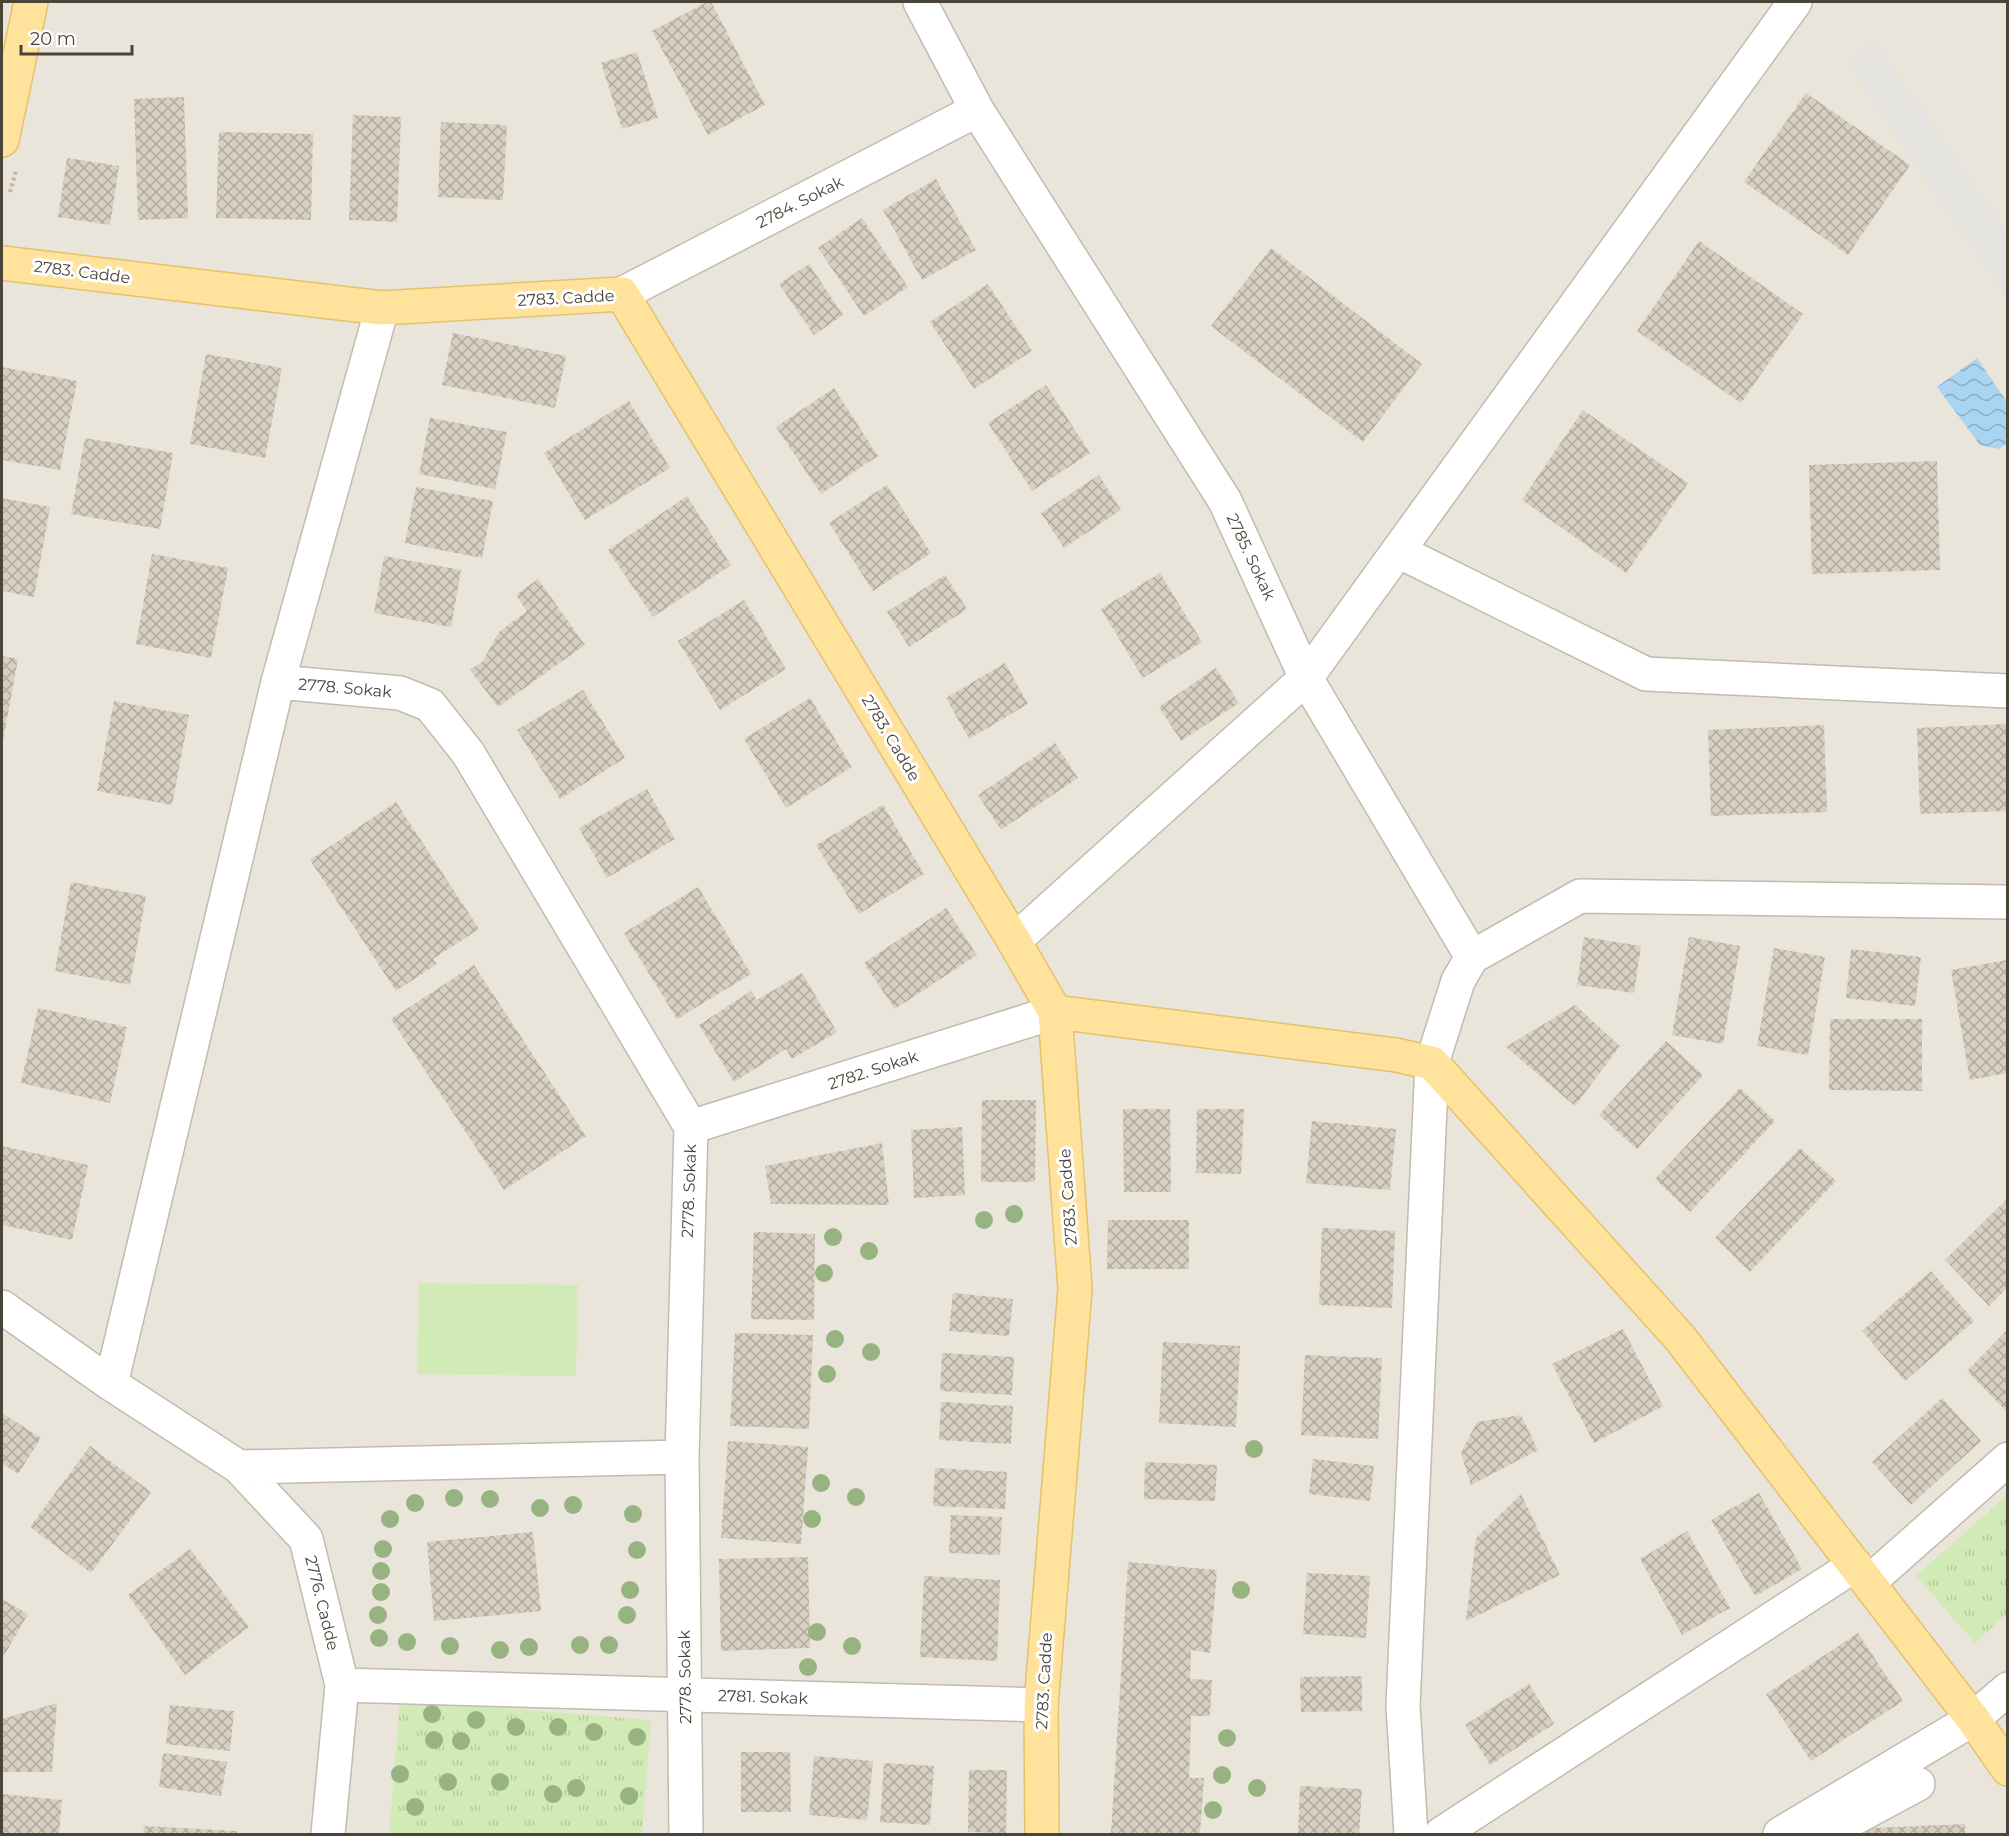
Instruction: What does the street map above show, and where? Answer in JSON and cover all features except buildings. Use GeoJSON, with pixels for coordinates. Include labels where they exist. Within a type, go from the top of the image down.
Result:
{"type":"FeatureCollection","features":[{"type":"Feature","properties":{"kind":"main road"},"geometry":{"type":"LineString","coordinates":[[2,140],[31,2]]}},
{"type":"Feature","properties":{"kind":"main road","name":"2783. Cadde"},"geometry":{"type":"LineString","coordinates":[[2,263],[382,308],[622,294],[1014,940],[1054,1012],[1076,1289],[1041,1705],[1042,1834]]}},
{"type":"Feature","properties":{"kind":"main road"},"geometry":{"type":"LineString","coordinates":[[1054,1012],[1396,1055],[1432,1063],[1680,1338],[1973,1719],[2007,1769]]}},
{"type":"Feature","properties":{"kind":"street","name":"2785. Sokak"},"geometry":{"type":"LineString","coordinates":[[920,2],[977,110],[1225,501],[1306,678],[1472,957]]}},
{"type":"Feature","properties":{"kind":"street"},"geometry":{"type":"LineString","coordinates":[[1014,940],[1306,678],[1795,2]]}},
{"type":"Feature","properties":{"kind":"street","name":"2784. Sokak"},"geometry":{"type":"LineString","coordinates":[[622,294],[977,110]]}},
{"type":"Feature","properties":{"kind":"street"},"geometry":{"type":"LineString","coordinates":[[111,1384],[278,682],[382,308]]}},
{"type":"Feature","properties":{"kind":"street"},"geometry":{"type":"LineString","coordinates":[[1398,550],[1646,674],[2007,691]]}},
{"type":"Feature","properties":{"kind":"street","name":"2778. Sokak"},"geometry":{"type":"LineString","coordinates":[[278,682],[400,693],[430,705],[468,753],[691,1127],[682,1457],[686,1834]]}},
{"type":"Feature","properties":{"kind":"street"},"geometry":{"type":"LineString","coordinates":[[1411,1834],[1403,1706],[1432,1063],[1458,981],[1472,957],[1580,896],[2007,902]]}},
{"type":"Feature","properties":{"kind":"street","name":"2782. Sokak"},"geometry":{"type":"LineString","coordinates":[[691,1127],[1054,1012]]}},
{"type":"Feature","properties":{"kind":"street","name":"2776. Cadde"},"geometry":{"type":"LineString","coordinates":[[3,1310],[238,1467],[306,1539],[342,1685],[328,1834]]}},
{"type":"Feature","properties":{"kind":"street"},"geometry":{"type":"LineString","coordinates":[[238,1467],[682,1457]]}},
{"type":"Feature","properties":{"kind":"street"},"geometry":{"type":"LineString","coordinates":[[1441,1834],[1862,1574],[2007,1459]]}},
{"type":"Feature","properties":{"kind":"street","name":"2781. Sokak"},"geometry":{"type":"LineString","coordinates":[[342,1685],[1041,1705]]}},
{"type":"Feature","properties":{"kind":"street"},"geometry":{"type":"LineString","coordinates":[[1780,1834],[1973,1719],[2007,1689]]}},
{"type":"Feature","properties":{"kind":"street"},"geometry":{"type":"LineString","coordinates":[[1826,1834],[1918,1784]]}},
{"type":"Feature","properties":{"kind":"shaded area"},"geometry":{"type":"Polygon","coordinates":[[[2,2],[2007,2],[2007,1834],[2,1834],[2,2]]]}},
{"type":"Feature","properties":{"kind":"shaded area"},"geometry":{"type":"Polygon","coordinates":[[[1873,39],[2007,233],[2007,298],[1849,66],[1873,39]]]}},
{"type":"Feature","properties":{"kind":"green space"},"geometry":{"type":"Polygon","coordinates":[[[419,1283],[578,1285],[576,1376],[417,1374],[419,1283]]]}},
{"type":"Feature","properties":{"kind":"green space"},"geometry":{"type":"Polygon","coordinates":[[[2007,1495],[2007,1614],[1975,1643],[1916,1576],[2007,1495]]]}},
{"type":"Feature","properties":{"kind":"green space"},"geometry":{"type":"Polygon","coordinates":[[[400,1700],[651,1720],[642,1834],[389,1834],[400,1700]]]}},
{"type":"Feature","properties":{"kind":"water"},"geometry":{"type":"Polygon","coordinates":[[[1977,358],[2007,402],[2007,443],[1999,449],[1980,445],[1937,387],[1977,358]]]}}]}
